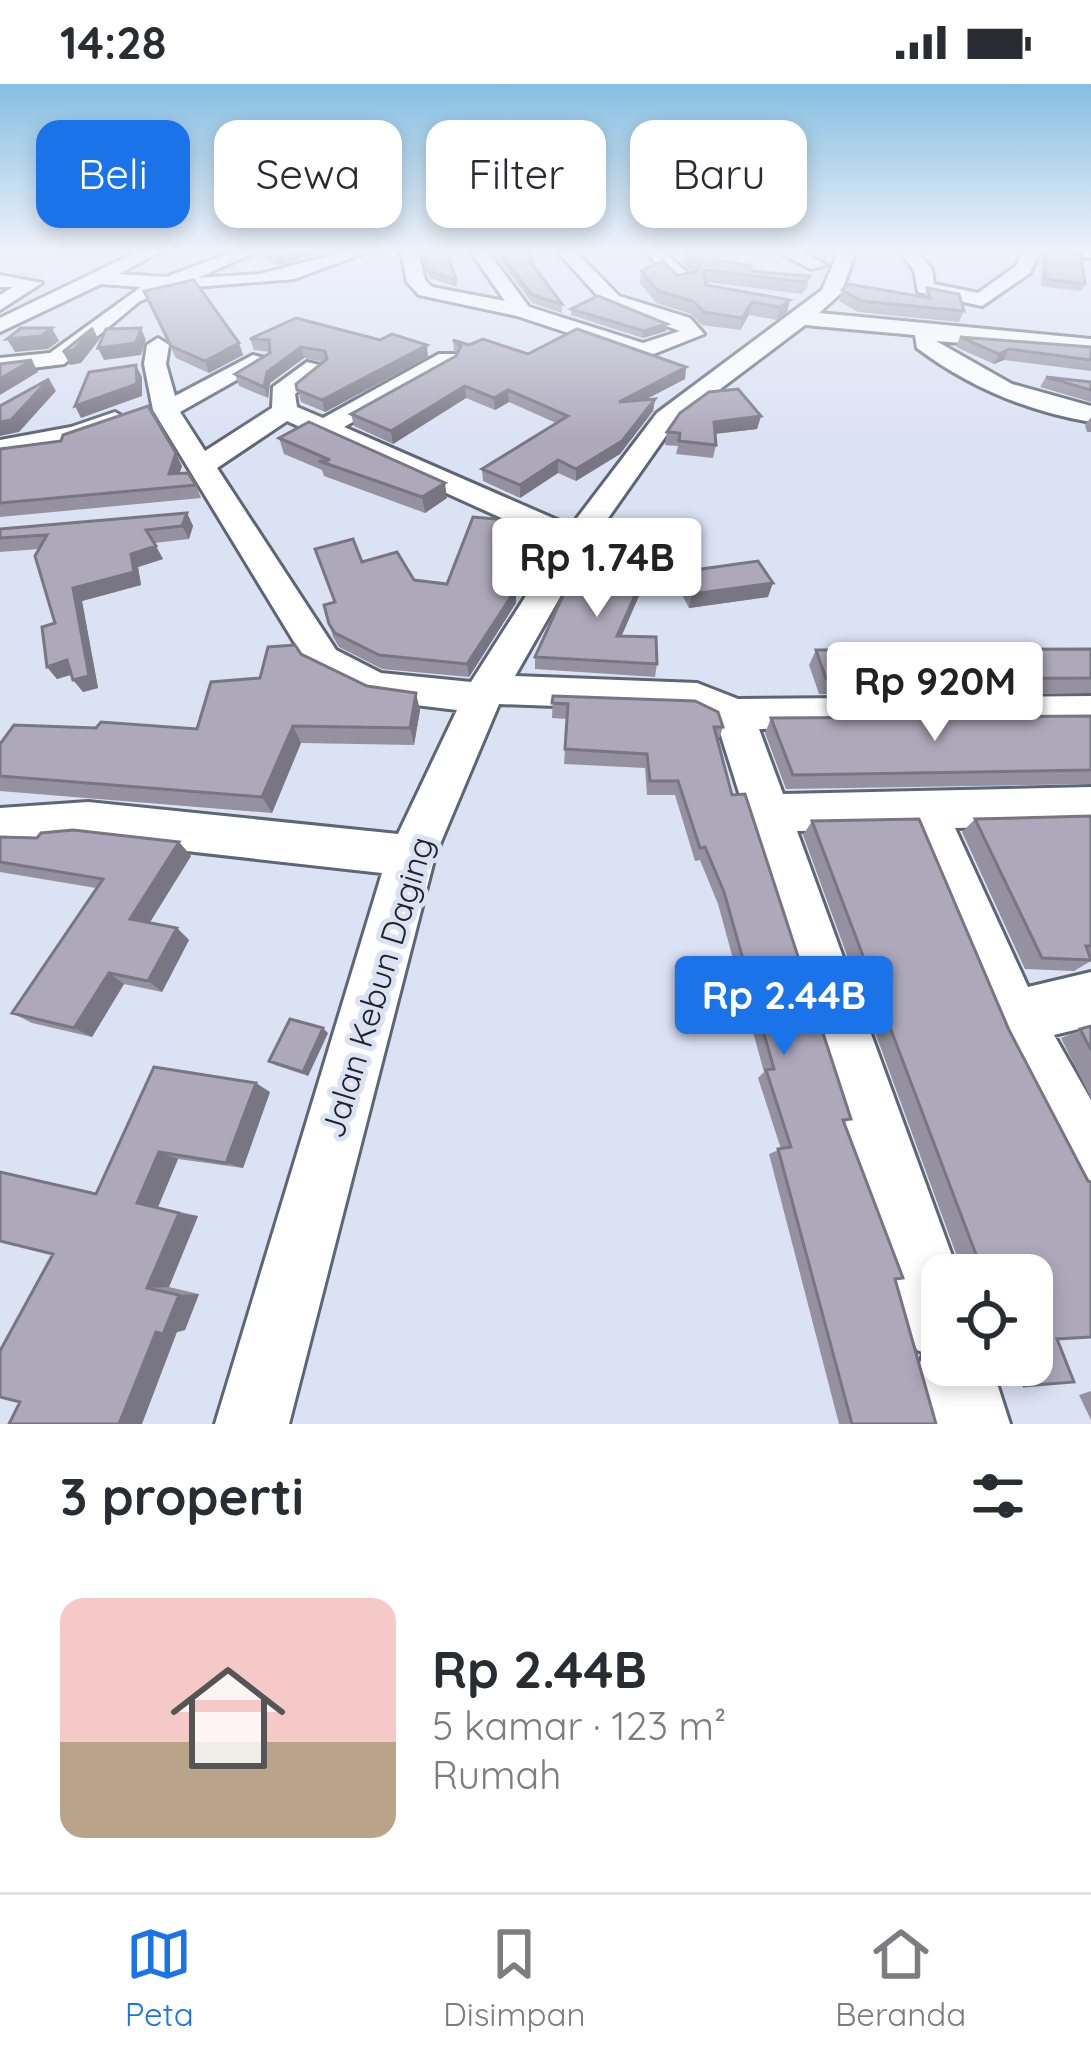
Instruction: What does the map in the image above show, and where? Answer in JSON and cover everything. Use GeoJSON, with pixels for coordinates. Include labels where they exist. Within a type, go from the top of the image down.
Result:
{"type":"FeatureCollection","features":[{"type":"Feature","properties":{"kind":"street"},"geometry":{"type":"LineString","coordinates":[[0,364],[56,359],[108,315]]}},
{"type":"Feature","properties":{"kind":"street"},"geometry":{"type":"LineString","coordinates":[[533,315],[643,350],[693,334],[689,324],[659,315]]}},
{"type":"Feature","properties":{"kind":"street","name":"Jalan Kebun Daging"},"geometry":{"type":"LineString","coordinates":[[252,1424],[411,856],[486,693],[577,540],[666,418],[797,315]]}},
{"type":"Feature","properties":{"kind":"street"},"geometry":{"type":"LineString","coordinates":[[836,315],[1091,346]]}},
{"type":"Feature","properties":{"kind":"street"},"geometry":{"type":"LineString","coordinates":[[926,327],[925,343],[964,367],[1056,410],[1091,414]]}},
{"type":"Feature","properties":{"kind":"street"},"geometry":{"type":"LineString","coordinates":[[148,359],[165,405],[201,466],[215,510],[323,659],[345,675],[374,686],[698,697],[734,714],[1091,711]]}},
{"type":"Feature","properties":{"kind":"street"},"geometry":{"type":"LineString","coordinates":[[328,426],[447,359]]}},
{"type":"Feature","properties":{"kind":"street"},"geometry":{"type":"LineString","coordinates":[[0,448],[77,434],[165,405],[261,360]]}},
{"type":"Feature","properties":{"kind":"street"},"geometry":{"type":"LineString","coordinates":[[285,411],[282,392],[315,367]]}},
{"type":"Feature","properties":{"kind":"street"},"geometry":{"type":"LineString","coordinates":[[964,367],[1046,377]]}},
{"type":"Feature","properties":{"kind":"street"},"geometry":{"type":"LineString","coordinates":[[35,387],[80,373]]}},
{"type":"Feature","properties":{"kind":"street"},"geometry":{"type":"LineString","coordinates":[[285,411],[328,426],[577,540]]}},
{"type":"Feature","properties":{"kind":"street"},"geometry":{"type":"LineString","coordinates":[[201,466],[285,411]]}},
{"type":"Feature","properties":{"kind":"street"},"geometry":{"type":"LineString","coordinates":[[734,714],[772,813],[921,1262]]}},
{"type":"Feature","properties":{"kind":"street"},"geometry":{"type":"LineString","coordinates":[[772,813],[1091,806]]}},
{"type":"Feature","properties":{"kind":"street"},"geometry":{"type":"LineString","coordinates":[[926,811],[1014,1018],[1091,1161]]}},
{"type":"Feature","properties":{"kind":"street"},"geometry":{"type":"LineString","coordinates":[[0,827],[88,820],[411,856]]}},
{"type":"Feature","properties":{"kind":"street"},"geometry":{"type":"LineString","coordinates":[[1014,1018],[1091,999]]}},
{"type":"Feature","properties":{"kind":"street"},"geometry":{"type":"LineString","coordinates":[[961,1386],[973,1424]]}},
{"type":"Feature","properties":{"kind":"building"},"geometry":{"type":"Polygon","coordinates":[[[156,315],[219,315],[239,343],[205,361],[171,346],[156,315]]]}},
{"type":"Feature","properties":{"kind":"building"},"geometry":{"type":"Polygon","coordinates":[[[589,315],[644,315],[667,324],[644,331],[589,315]]]}},
{"type":"Feature","properties":{"kind":"building"},"geometry":{"type":"Polygon","coordinates":[[[296,318],[380,340],[392,334],[427,345],[322,400],[297,390],[296,384],[327,359],[325,351],[301,347],[267,372],[264,387],[235,374],[270,353],[269,340],[250,339],[296,318]]]}},
{"type":"Feature","properties":{"kind":"building"},"geometry":{"type":"Polygon","coordinates":[[[21,328],[52,328],[41,336],[7,339],[21,328]]]}},
{"type":"Feature","properties":{"kind":"building"},"geometry":{"type":"Polygon","coordinates":[[[93,328],[74,350],[63,352],[93,328]]]}},
{"type":"Feature","properties":{"kind":"building"},"geometry":{"type":"Polygon","coordinates":[[[141,328],[136,343],[98,348],[106,329],[141,328]]]}},
{"type":"Feature","properties":{"kind":"building"},"geometry":{"type":"Polygon","coordinates":[[[577,329],[686,367],[619,402],[655,399],[622,441],[576,469],[558,460],[520,485],[482,469],[568,416],[508,390],[494,398],[465,386],[391,431],[351,414],[456,356],[461,346],[453,340],[469,345],[483,339],[528,354],[577,329]]]}},
{"type":"Feature","properties":{"kind":"building"},"geometry":{"type":"Polygon","coordinates":[[[960,337],[1091,347],[1091,360],[1009,349],[999,354],[960,337]]]}},
{"type":"Feature","properties":{"kind":"building"},"geometry":{"type":"Polygon","coordinates":[[[32,360],[0,379],[0,364],[32,360]]]}},
{"type":"Feature","properties":{"kind":"building"},"geometry":{"type":"Polygon","coordinates":[[[136,365],[137,384],[75,406],[89,372],[136,365]]]}},
{"type":"Feature","properties":{"kind":"building"},"geometry":{"type":"Polygon","coordinates":[[[1046,377],[1091,382],[1091,390],[1046,377]]]}},
{"type":"Feature","properties":{"kind":"building"},"geometry":{"type":"Polygon","coordinates":[[[49,379],[11,420],[0,422],[0,406],[49,379]]]}},
{"type":"Feature","properties":{"kind":"building"},"geometry":{"type":"Polygon","coordinates":[[[738,389],[761,416],[714,422],[716,445],[679,441],[680,433],[667,432],[680,413],[709,392],[738,389]]]}},
{"type":"Feature","properties":{"kind":"building"},"geometry":{"type":"Polygon","coordinates":[[[148,406],[176,453],[169,474],[188,473],[196,485],[0,503],[0,449],[61,441],[63,435],[148,406]]]}},
{"type":"Feature","properties":{"kind":"building"},"geometry":{"type":"Polygon","coordinates":[[[309,422],[445,483],[422,497],[319,461],[330,460],[279,438],[309,422]]]}},
{"type":"Feature","properties":{"kind":"building"},"geometry":{"type":"Polygon","coordinates":[[[187,513],[182,526],[146,530],[156,546],[131,554],[134,572],[73,588],[89,676],[73,680],[67,660],[47,667],[42,627],[55,623],[35,556],[47,535],[0,538],[0,529],[187,513]]]}},
{"type":"Feature","properties":{"kind":"building"},"geometry":{"type":"Polygon","coordinates":[[[473,517],[528,522],[508,588],[516,589],[467,664],[379,655],[335,633],[324,605],[335,602],[315,549],[353,539],[362,562],[397,552],[414,580],[447,584],[473,517]]]}},
{"type":"Feature","properties":{"kind":"building"},"geometry":{"type":"Polygon","coordinates":[[[758,561],[773,583],[692,594],[680,572],[758,561]]]}},
{"type":"Feature","properties":{"kind":"building"},"geometry":{"type":"Polygon","coordinates":[[[578,563],[643,577],[617,636],[656,637],[657,664],[535,657],[578,563]]]}},
{"type":"Feature","properties":{"kind":"building"},"geometry":{"type":"Polygon","coordinates":[[[295,645],[301,654],[367,686],[416,693],[410,728],[293,726],[262,797],[0,776],[0,744],[14,725],[96,728],[101,722],[197,729],[211,682],[260,678],[268,647],[295,645]]]}},
{"type":"Feature","properties":{"kind":"building"},"geometry":{"type":"Polygon","coordinates":[[[1091,649],[1091,678],[826,679],[816,650],[1091,649]]]}},
{"type":"Feature","properties":{"kind":"building"},"geometry":{"type":"Polygon","coordinates":[[[553,696],[695,701],[718,712],[723,727],[714,727],[732,795],[745,794],[851,1119],[843,1120],[903,1278],[895,1279],[921,1386],[925,1386],[936,1424],[852,1424],[778,1149],[791,1147],[766,1070],[774,1069],[724,892],[705,847],[700,848],[678,781],[650,781],[647,754],[565,749],[568,704],[552,703],[553,696]]]}},
{"type":"Feature","properties":{"kind":"building"},"geometry":{"type":"Polygon","coordinates":[[[1091,716],[1091,770],[793,775],[771,718],[1091,716]]]}},
{"type":"Feature","properties":{"kind":"building"},"geometry":{"type":"Polygon","coordinates":[[[1091,816],[1091,946],[1086,946],[1091,960],[1042,958],[975,819],[1091,816]]]}},
{"type":"Feature","properties":{"kind":"building"},"geometry":{"type":"Polygon","coordinates":[[[919,819],[1009,1030],[1091,1182],[1091,1337],[1057,1339],[1074,1382],[1053,1384],[1053,1254],[976,1254],[812,821],[919,819]]]}},
{"type":"Feature","properties":{"kind":"building"},"geometry":{"type":"Polygon","coordinates":[[[73,830],[179,842],[130,919],[177,928],[148,981],[109,973],[74,1028],[12,1013],[103,879],[0,862],[0,837],[37,838],[41,833],[73,830]]]}},
{"type":"Feature","properties":{"kind":"building"},"geometry":{"type":"Polygon","coordinates":[[[290,1019],[323,1028],[303,1072],[269,1061],[290,1019]]]}},
{"type":"Feature","properties":{"kind":"building"},"geometry":{"type":"Polygon","coordinates":[[[1091,1026],[1091,1050],[1080,1029],[1091,1026]]]}},
{"type":"Feature","properties":{"kind":"building"},"geometry":{"type":"Polygon","coordinates":[[[154,1067],[256,1083],[226,1163],[159,1152],[137,1203],[179,1213],[147,1288],[179,1295],[163,1334],[156,1332],[119,1424],[9,1424],[20,1402],[0,1397],[0,1351],[53,1254],[0,1241],[0,1172],[96,1194],[154,1067]]]}}]}
